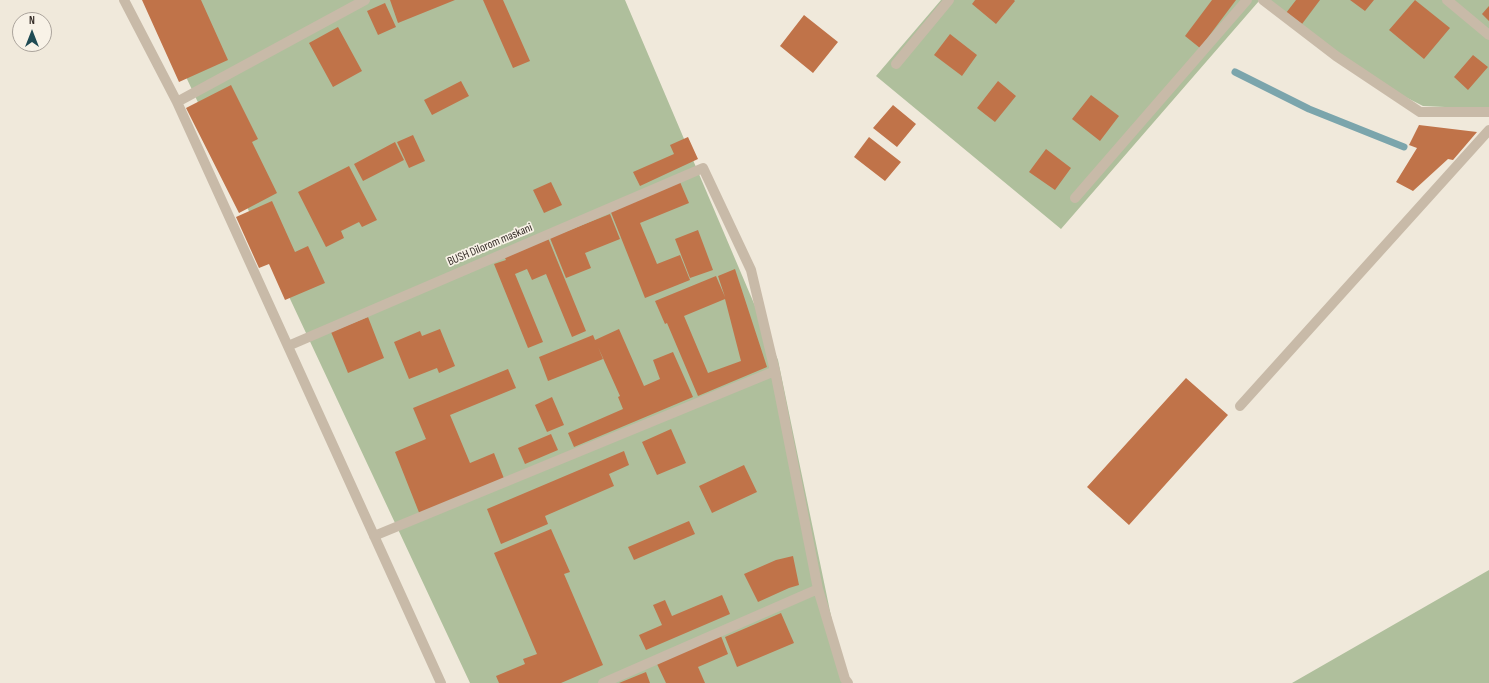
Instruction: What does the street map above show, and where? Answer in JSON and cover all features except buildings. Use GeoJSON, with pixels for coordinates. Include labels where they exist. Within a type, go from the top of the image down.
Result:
{"type":"FeatureCollection","features":[{"type":"Feature","properties":{"kind":"street"},"geometry":{"type":"LineString","coordinates":[[124,0],[177,102],[441,683]]}},
{"type":"Feature","properties":{"kind":"street"},"geometry":{"type":"LineString","coordinates":[[177,102],[365,0]]}},
{"type":"Feature","properties":{"kind":"street"},"geometry":{"type":"LineString","coordinates":[[896,64],[949,0]]}},
{"type":"Feature","properties":{"kind":"street"},"geometry":{"type":"LineString","coordinates":[[1075,198],[1247,0]]}},
{"type":"Feature","properties":{"kind":"street"},"geometry":{"type":"LineString","coordinates":[[1263,0],[1336,56],[1420,112],[1489,112]]}},
{"type":"Feature","properties":{"kind":"street"},"geometry":{"type":"LineString","coordinates":[[1447,0],[1489,36]]}},
{"type":"Feature","properties":{"kind":"street"},"geometry":{"type":"LineString","coordinates":[[1240,406],[1489,130]]}},
{"type":"Feature","properties":{"kind":"street","name":"BUSH Dilorom maskani"},"geometry":{"type":"LineString","coordinates":[[288,346],[703,168],[751,270],[775,371]]}},
{"type":"Feature","properties":{"kind":"street"},"geometry":{"type":"LineString","coordinates":[[374,536],[775,371],[818,589],[843,682]]}},
{"type":"Feature","properties":{"kind":"street"},"geometry":{"type":"LineString","coordinates":[[602,683],[818,589]]}},
{"type":"Feature","properties":{"kind":"green space"},"geometry":{"type":"Polygon","coordinates":[[[150,0],[625,0],[778,360],[842,669],[851,683],[470,683],[150,0]]]}},
{"type":"Feature","properties":{"kind":"green space"},"geometry":{"type":"Polygon","coordinates":[[[941,0],[1489,0],[1489,109],[1423,106],[1352,70],[1259,1],[1061,229],[876,76],[941,0]]]}},
{"type":"Feature","properties":{"kind":"green space"},"geometry":{"type":"Polygon","coordinates":[[[1489,570],[1489,683],[1292,683],[1489,570]]]}},
{"type":"Feature","properties":{"kind":"waterway"},"geometry":{"type":"LineString","coordinates":[[1235,72],[1309,109],[1404,147]]}}]}
